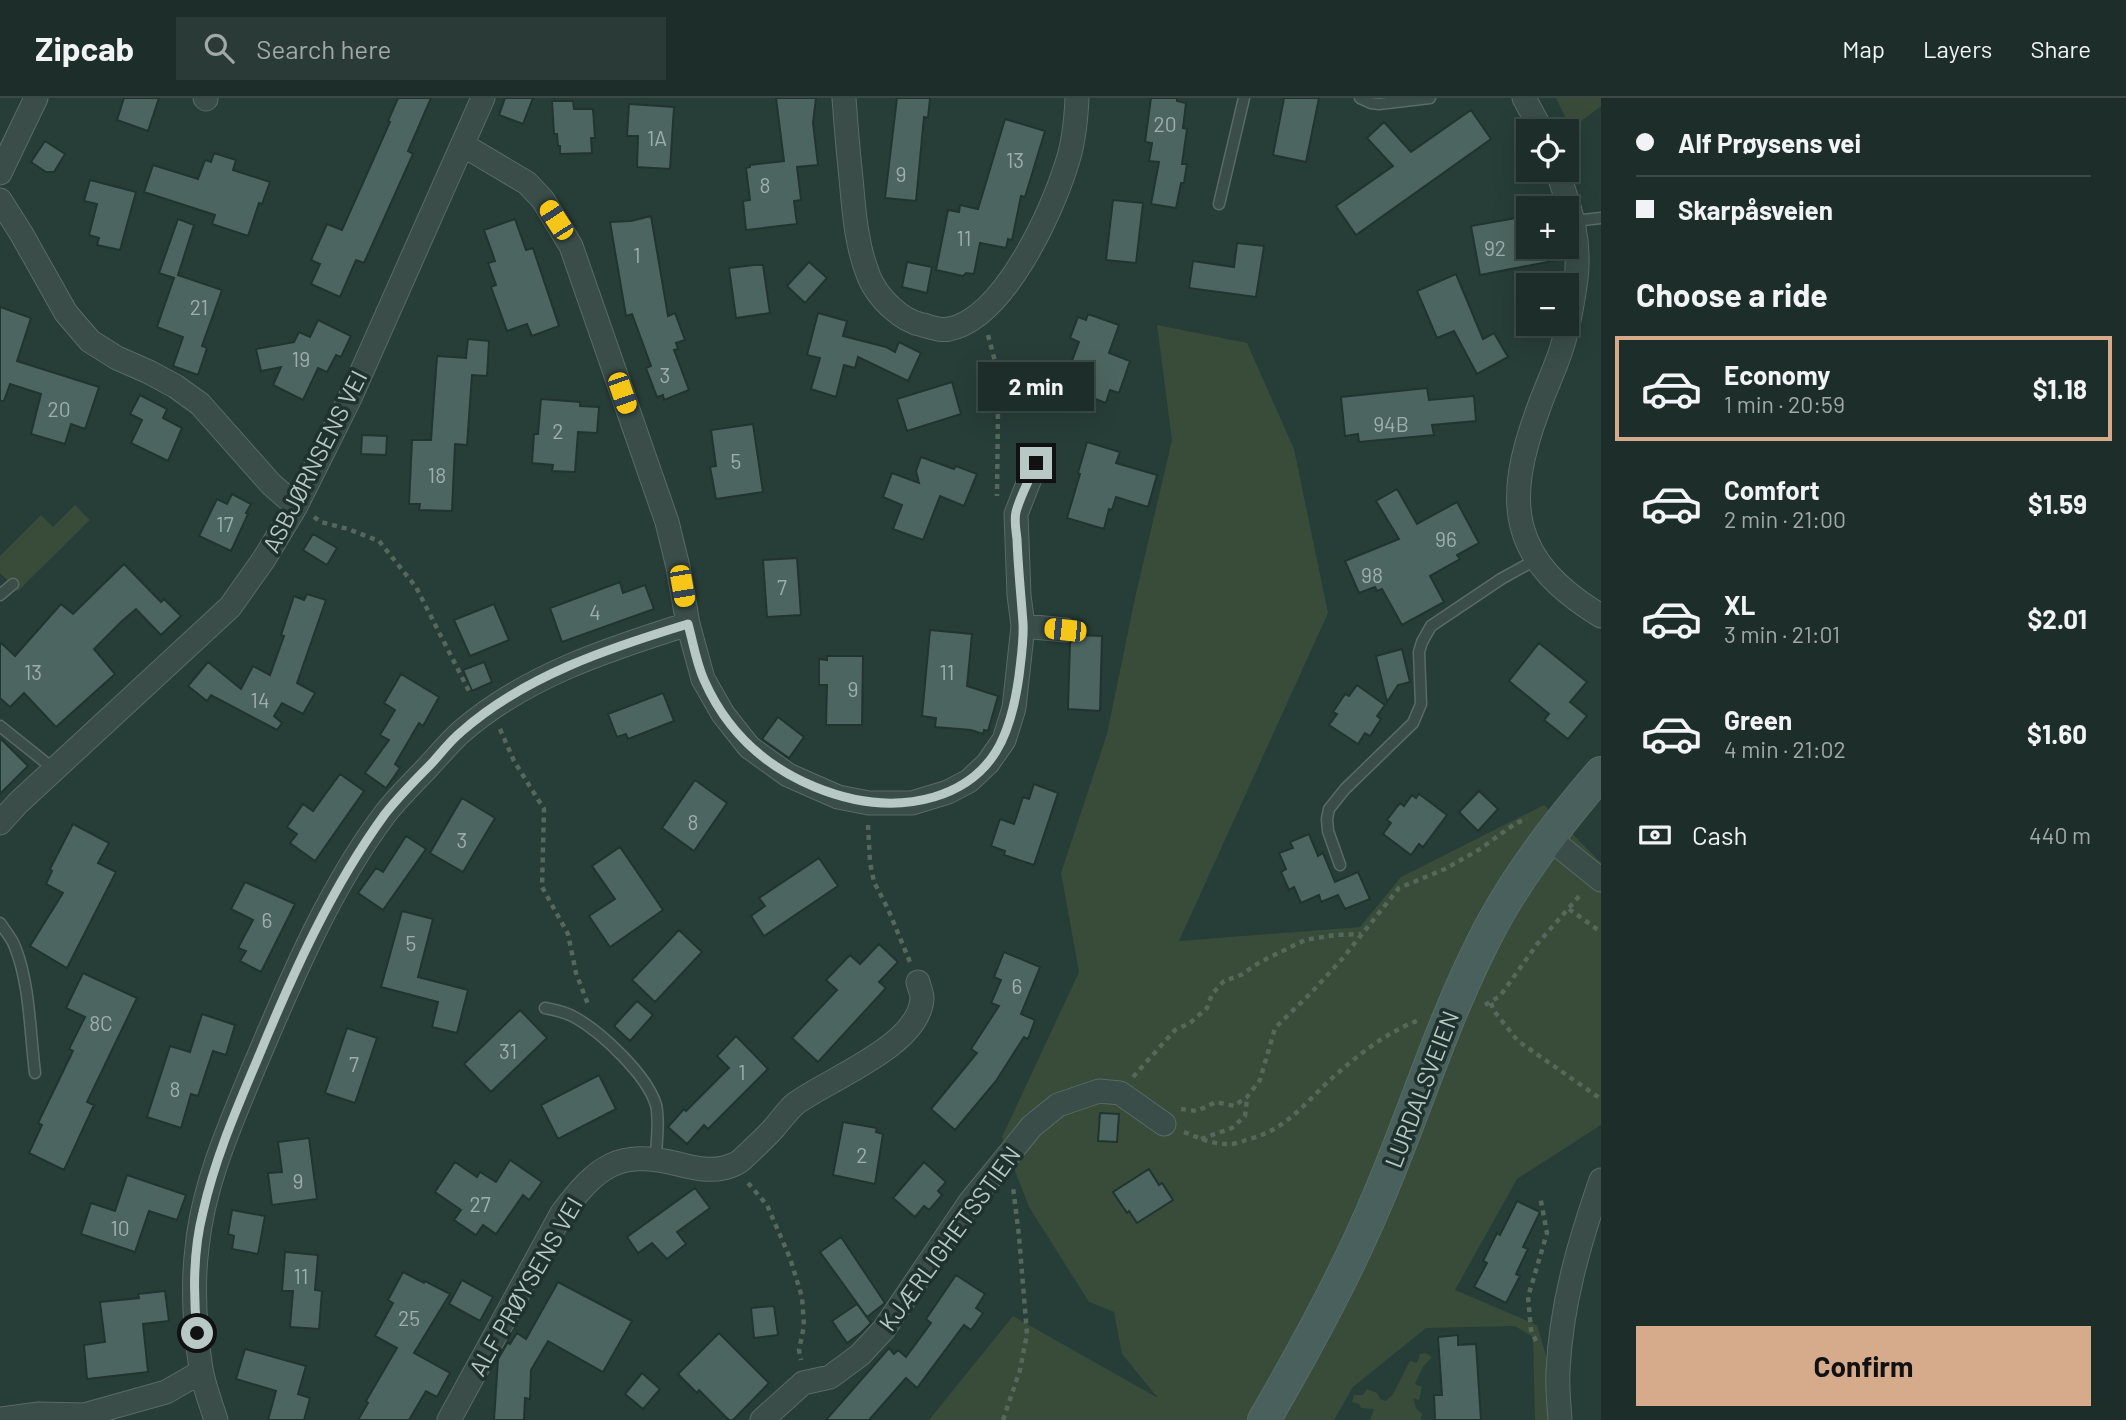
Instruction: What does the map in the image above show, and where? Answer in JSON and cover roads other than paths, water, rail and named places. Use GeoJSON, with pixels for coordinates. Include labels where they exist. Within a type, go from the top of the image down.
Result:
{"type":"FeatureCollection","features":[{"type":"Feature","properties":{"kind":"main road","name":"LURDALSVEIEN"},"geometry":{"type":"LineString","coordinates":[[1264,1420],[1350,1260],[1378,1198],[1459,992],[1483,940],[1507,897],[1601,773]]}},
{"type":"Feature","properties":{"kind":"street"},"geometry":{"type":"LineString","coordinates":[[0,173],[36,98]]}},
{"type":"Feature","properties":{"kind":"street","name":"ASBJØRNSENS VEI"},"geometry":{"type":"LineString","coordinates":[[0,823],[18,803],[230,607],[264,559],[296,506],[349,398],[483,98]]}},
{"type":"Feature","properties":{"kind":"street"},"geometry":{"type":"LineString","coordinates":[[844,98],[855,230],[870,278],[886,302],[911,323],[946,330],[967,323],[982,312],[1007,284],[1032,247],[1067,165],[1075,132],[1077,98]]}},
{"type":"Feature","properties":{"kind":"street"},"geometry":{"type":"LineString","coordinates":[[1524,98],[1535,119]]}},
{"type":"Feature","properties":{"kind":"street"},"geometry":{"type":"LineString","coordinates":[[463,145],[527,183],[543,200],[571,246],[667,522],[688,624],[704,679],[723,714],[749,747],[788,775],[838,797],[869,803],[912,803],[948,793],[969,781],[988,763],[1004,740],[1014,708],[1023,626],[1016,514],[1036,463]]}},
{"type":"Feature","properties":{"kind":"street"},"geometry":{"type":"LineString","coordinates":[[0,200],[66,313],[90,341],[117,359],[175,386],[200,404],[271,484],[296,506]]}},
{"type":"Feature","properties":{"kind":"street"},"geometry":{"type":"LineString","coordinates":[[1577,259],[1562,347],[1529,435],[1519,478],[1518,512],[1528,544],[1547,574],[1578,602],[1601,616]]}},
{"type":"Feature","properties":{"kind":"street"},"geometry":{"type":"LineString","coordinates":[[216,1420],[201,1372],[195,1314],[194,1278],[202,1213],[224,1140],[286,992],[326,909],[359,853],[386,812],[460,733],[491,708],[533,681],[688,624]]}},
{"type":"Feature","properties":{"kind":"street"},"geometry":{"type":"LineString","coordinates":[[1023,626],[1065,630]]}},
{"type":"Feature","properties":{"kind":"street"},"geometry":{"type":"LineString","coordinates":[[1556,830],[1594,882]]}},
{"type":"Feature","properties":{"kind":"street","name":"ALF PRØYSENS VEI"},"geometry":{"type":"LineString","coordinates":[[449,1420],[562,1213],[582,1187],[611,1165],[637,1159],[656,1159],[692,1168],[716,1170],[738,1164],[793,1106],[882,1053],[895,1041],[916,1017],[922,997],[918,982]]}},
{"type":"Feature","properties":{"kind":"street","name":"KJÆRLIGHETSSTIEN"},"geometry":{"type":"LineString","coordinates":[[762,1420],[803,1383],[830,1377],[860,1355],[884,1329],[970,1202],[1032,1126],[1058,1105],[1099,1091],[1120,1093],[1160,1123]]}},
{"type":"Feature","properties":{"kind":"street"},"geometry":{"type":"LineString","coordinates":[[1560,1420],[1558,1372],[1567,1292],[1601,1180]]}},
{"type":"Feature","properties":{"kind":"street"},"geometry":{"type":"LineString","coordinates":[[0,1419],[39,1414],[84,1415],[166,1392],[201,1372]]}},
{"type":"Feature","properties":{"kind":"lane"},"geometry":{"type":"LineString","coordinates":[[1219,204],[1244,98]]}},
{"type":"Feature","properties":{"kind":"lane"},"geometry":{"type":"LineString","coordinates":[[1360,98],[1380,104],[1430,98]]}},
{"type":"Feature","properties":{"kind":"lane"},"geometry":{"type":"LineString","coordinates":[[1579,220],[1601,218]]}},
{"type":"Feature","properties":{"kind":"lane"},"geometry":{"type":"LineString","coordinates":[[1340,865],[1328,831],[1329,809],[1345,789],[1413,723],[1421,704],[1419,652],[1426,632],[1437,620],[1510,573],[1537,559]]}},
{"type":"Feature","properties":{"kind":"lane"},"geometry":{"type":"LineString","coordinates":[[0,595],[13,584]]}},
{"type":"Feature","properties":{"kind":"lane"},"geometry":{"type":"LineString","coordinates":[[0,726],[55,770]]}},
{"type":"Feature","properties":{"kind":"lane"},"geometry":{"type":"LineString","coordinates":[[0,923],[14,944],[25,988],[35,1073]]}},
{"type":"Feature","properties":{"kind":"lane"},"geometry":{"type":"LineString","coordinates":[[545,1008],[565,1013],[595,1031],[631,1065],[648,1087],[656,1105],[656,1159]]}}]}
